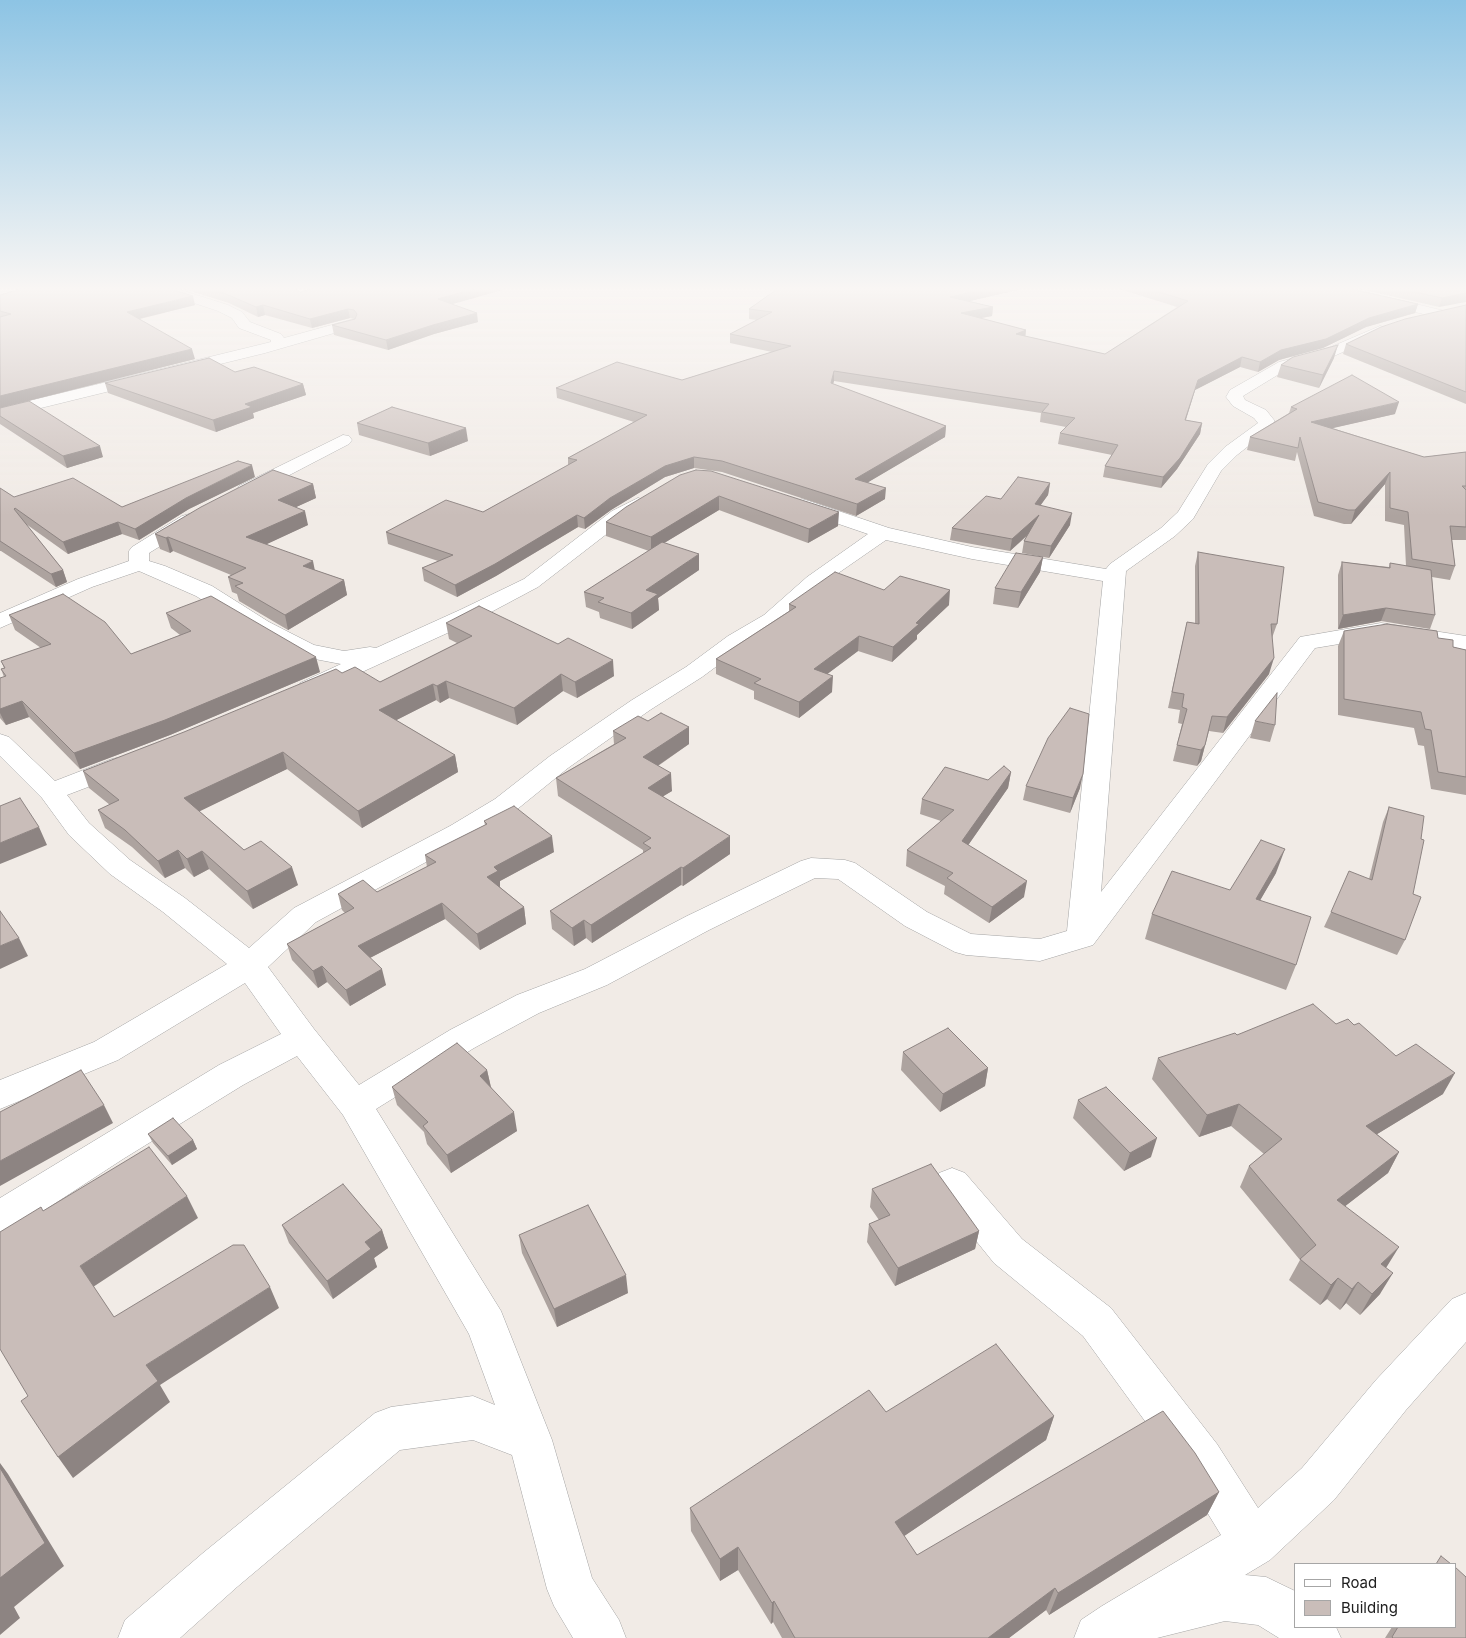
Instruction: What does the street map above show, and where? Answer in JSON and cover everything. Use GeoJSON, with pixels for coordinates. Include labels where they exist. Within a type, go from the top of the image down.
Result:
{"type":"FeatureCollection","features":[{"type":"Feature","properties":{"kind":"street"},"geometry":{"type":"LineString","coordinates":[[0,413],[200,363]]}},
{"type":"Feature","properties":{"kind":"street"},"geometry":{"type":"LineString","coordinates":[[1082,937],[1114,577],[1117,568],[1135,554],[1150,547],[1186,515],[1214,468],[1231,451],[1268,425],[1260,414],[1239,403],[1234,397],[1236,393],[1290,363]]}},
{"type":"Feature","properties":{"kind":"street"},"geometry":{"type":"LineString","coordinates":[[231,498],[343,440]]}},
{"type":"Feature","properties":{"kind":"street"},"geometry":{"type":"LineString","coordinates":[[286,697],[470,614],[531,583],[619,515],[657,492]]}},
{"type":"Feature","properties":{"kind":"street"},"geometry":{"type":"LineString","coordinates":[[782,499],[883,533],[972,553],[1114,577]]}},
{"type":"Feature","properties":{"kind":"street"},"geometry":{"type":"LineString","coordinates":[[139,564],[139,552],[206,511]]}},
{"type":"Feature","properties":{"kind":"street"},"geometry":{"type":"LineString","coordinates":[[0,1094],[106,1051],[250,965],[305,914],[460,832],[505,805],[559,762],[641,705],[694,672],[736,641],[772,620],[814,582],[883,533]]}},
{"type":"Feature","properties":{"kind":"street"},"geometry":{"type":"LineString","coordinates":[[0,620],[85,582],[139,564],[158,570],[204,591],[261,627],[307,651],[344,658],[382,653]]}},
{"type":"Feature","properties":{"kind":"street"},"geometry":{"type":"LineString","coordinates":[[355,1105],[462,1040],[528,1004],[596,977],[698,923],[811,868],[845,870],[916,920],[966,944],[1040,950],[1082,937],[1308,642],[1381,630],[1466,643]]}},
{"type":"Feature","properties":{"kind":"street"},"geometry":{"type":"LineString","coordinates":[[0,742],[51,792],[79,829],[120,867],[174,905],[250,965],[302,1038],[355,1105],[486,1325],[530,1440],[570,1589],[601,1638]]}},
{"type":"Feature","properties":{"kind":"street"},"geometry":{"type":"LineString","coordinates":[[51,792],[143,756]]}},
{"type":"Feature","properties":{"kind":"street"},"geometry":{"type":"LineString","coordinates":[[0,1218],[118,1143],[232,1075],[302,1038]]}},
{"type":"Feature","properties":{"kind":"street"},"geometry":{"type":"LineString","coordinates":[[952,1184],[1008,1251],[1097,1322],[1201,1460],[1253,1543]]}},
{"type":"Feature","properties":{"kind":"street"},"geometry":{"type":"LineString","coordinates":[[1109,1631],[1253,1543],[1318,1484],[1391,1395],[1466,1312]]}},
{"type":"Feature","properties":{"kind":"street"},"geometry":{"type":"LineString","coordinates":[[143,1638],[220,1570],[391,1429],[473,1418],[530,1440]]}},
{"type":"Feature","properties":{"kind":"street"},"geometry":{"type":"LineString","coordinates":[[1109,1631],[1225,1597],[1266,1601],[1294,1619]]}},
{"type":"Feature","properties":{"kind":"street"},"geometry":{"type":"LineString","coordinates":[[1305,1628],[1316,1638]]}},
{"type":"Feature","properties":{"kind":"building"},"geometry":{"type":"Polygon","coordinates":[[[0,363],[133,363],[0,396],[0,363]]]}},
{"type":"Feature","properties":{"kind":"building"},"geometry":{"type":"Polygon","coordinates":[[[186,363],[219,363],[235,372],[254,367],[303,384],[245,404],[252,407],[213,420],[105,383],[186,363]]]}},
{"type":"Feature","properties":{"kind":"building"},"geometry":{"type":"Polygon","coordinates":[[[614,363],[622,363],[682,380],[735,363],[1230,363],[1198,380],[1185,420],[1202,423],[1180,458],[1163,477],[1105,466],[1118,445],[1060,433],[1075,418],[1042,412],[1049,404],[834,371],[831,383],[946,426],[855,479],[886,488],[857,504],[722,461],[694,457],[665,466],[610,498],[584,518],[577,515],[495,564],[455,585],[422,568],[453,555],[386,532],[446,500],[483,512],[577,460],[568,458],[647,415],[556,388],[614,363]]]}},
{"type":"Feature","properties":{"kind":"building"},"geometry":{"type":"Polygon","coordinates":[[[1283,363],[1329,363],[1323,375],[1281,365],[1283,363]]]}},
{"type":"Feature","properties":{"kind":"building"},"geometry":{"type":"Polygon","coordinates":[[[1395,363],[1466,363],[1466,392],[1395,363]]]}},
{"type":"Feature","properties":{"kind":"building"},"geometry":{"type":"Polygon","coordinates":[[[1352,375],[1399,402],[1311,422],[1424,457],[1466,452],[1466,486],[1462,486],[1466,490],[1466,527],[1450,526],[1455,566],[1412,559],[1408,512],[1390,508],[1390,472],[1355,510],[1348,510],[1318,502],[1300,437],[1298,448],[1250,437],[1297,409],[1291,407],[1352,375]]]}},
{"type":"Feature","properties":{"kind":"building"},"geometry":{"type":"Polygon","coordinates":[[[29,401],[100,446],[63,456],[0,416],[0,408],[29,401]]]}},
{"type":"Feature","properties":{"kind":"building"},"geometry":{"type":"Polygon","coordinates":[[[392,407],[466,428],[428,443],[357,423],[392,407]]]}},
{"type":"Feature","properties":{"kind":"building"},"geometry":{"type":"Polygon","coordinates":[[[238,461],[252,465],[186,498],[135,529],[118,522],[63,542],[15,508],[63,570],[51,574],[0,541],[0,488],[14,497],[73,478],[122,507],[238,461]]]}},
{"type":"Feature","properties":{"kind":"building"},"geometry":{"type":"Polygon","coordinates":[[[273,470],[313,484],[278,500],[305,511],[246,537],[313,561],[303,566],[344,580],[285,615],[235,586],[243,583],[228,577],[246,568],[168,537],[155,534],[201,507],[273,470]]]}},
{"type":"Feature","properties":{"kind":"building"},"geometry":{"type":"Polygon","coordinates":[[[696,470],[711,471],[839,512],[809,529],[719,496],[651,537],[606,522],[626,507],[680,475],[696,470]]]}},
{"type":"Feature","properties":{"kind":"building"},"geometry":{"type":"Polygon","coordinates":[[[1018,477],[1050,483],[1035,504],[1072,513],[1051,546],[1024,541],[1039,515],[1012,539],[952,528],[986,496],[1001,499],[1018,477]]]}},
{"type":"Feature","properties":{"kind":"building"},"geometry":{"type":"Polygon","coordinates":[[[662,542],[699,554],[646,590],[658,594],[631,613],[598,602],[604,598],[584,592],[662,542]]]}},
{"type":"Feature","properties":{"kind":"building"},"geometry":{"type":"Polygon","coordinates":[[[1198,552],[1284,567],[1277,624],[1271,624],[1274,658],[1227,717],[1212,716],[1205,745],[1201,750],[1177,745],[1187,709],[1182,707],[1184,694],[1172,692],[1187,622],[1199,624],[1198,552]]]}},
{"type":"Feature","properties":{"kind":"building"},"geometry":{"type":"Polygon","coordinates":[[[1016,553],[1043,557],[1021,592],[995,588],[1016,553]]]}},
{"type":"Feature","properties":{"kind":"building"},"geometry":{"type":"Polygon","coordinates":[[[1342,562],[1390,568],[1390,563],[1431,570],[1435,615],[1386,608],[1343,615],[1342,562]]]}},
{"type":"Feature","properties":{"kind":"building"},"geometry":{"type":"Polygon","coordinates":[[[835,572],[884,590],[900,576],[950,590],[916,623],[919,624],[893,647],[859,636],[814,669],[833,676],[799,702],[754,683],[761,679],[716,659],[796,607],[789,604],[835,572]]]}},
{"type":"Feature","properties":{"kind":"building"},"geometry":{"type":"Polygon","coordinates":[[[63,594],[105,622],[131,654],[191,631],[166,613],[211,596],[316,657],[165,720],[74,753],[22,701],[0,709],[0,678],[6,676],[1,669],[5,668],[1,661],[51,644],[9,615],[63,594]]]}},
{"type":"Feature","properties":{"kind":"building"},"geometry":{"type":"Polygon","coordinates":[[[479,606],[558,644],[568,638],[613,660],[575,682],[561,674],[514,708],[446,681],[437,686],[433,684],[379,710],[455,755],[358,811],[283,752],[184,798],[244,850],[261,841],[292,867],[247,891],[202,851],[187,859],[178,850],[158,861],[125,830],[98,810],[119,800],[83,771],[184,732],[336,669],[342,673],[355,667],[380,682],[472,636],[446,623],[479,606]]]}},
{"type":"Feature","properties":{"kind":"building"},"geometry":{"type":"Polygon","coordinates":[[[1387,624],[1437,631],[1438,638],[1453,640],[1453,647],[1466,650],[1466,777],[1438,772],[1431,730],[1425,729],[1421,712],[1344,699],[1344,631],[1387,624]]]}},
{"type":"Feature","properties":{"kind":"building"},"geometry":{"type":"Polygon","coordinates":[[[1277,693],[1275,725],[1255,721],[1277,693]]]}},
{"type":"Feature","properties":{"kind":"building"},"geometry":{"type":"Polygon","coordinates":[[[1070,708],[1089,714],[1083,774],[1073,798],[1026,786],[1048,738],[1070,708]]]}},
{"type":"Feature","properties":{"kind":"building"},"geometry":{"type":"Polygon","coordinates":[[[661,713],[689,727],[643,757],[671,773],[648,788],[730,836],[683,868],[681,867],[591,925],[584,920],[572,928],[550,911],[651,848],[643,843],[651,838],[556,778],[626,738],[613,731],[638,716],[648,721],[661,713]]]}},
{"type":"Feature","properties":{"kind":"building"},"geometry":{"type":"Polygon","coordinates":[[[1004,766],[1011,772],[962,841],[1027,881],[992,907],[947,878],[953,873],[907,850],[954,810],[922,799],[945,767],[988,780],[1004,766]]]}},
{"type":"Feature","properties":{"kind":"building"},"geometry":{"type":"Polygon","coordinates":[[[20,798],[39,827],[0,843],[0,806],[20,798]]]}},
{"type":"Feature","properties":{"kind":"building"},"geometry":{"type":"Polygon","coordinates":[[[514,806],[552,836],[494,867],[498,871],[487,877],[524,907],[477,934],[442,903],[358,946],[382,969],[346,990],[322,966],[313,971],[287,944],[354,908],[338,894],[363,880],[377,892],[436,862],[425,855],[487,824],[484,821],[514,806]]]}},
{"type":"Feature","properties":{"kind":"building"},"geometry":{"type":"Polygon","coordinates":[[[1389,807],[1424,816],[1421,839],[1424,840],[1413,894],[1421,897],[1405,940],[1331,912],[1349,871],[1372,880],[1389,807]]]}},
{"type":"Feature","properties":{"kind":"building"},"geometry":{"type":"Polygon","coordinates":[[[1261,840],[1285,849],[1256,899],[1311,917],[1296,965],[1152,914],[1172,871],[1230,890],[1261,840]]]}},
{"type":"Feature","properties":{"kind":"building"},"geometry":{"type":"Polygon","coordinates":[[[0,911],[19,938],[0,946],[0,911]]]}},
{"type":"Feature","properties":{"kind":"building"},"geometry":{"type":"Polygon","coordinates":[[[1313,1004],[1336,1024],[1348,1019],[1354,1025],[1359,1023],[1396,1056],[1416,1044],[1455,1073],[1366,1126],[1399,1152],[1337,1200],[1399,1247],[1381,1264],[1393,1273],[1372,1294],[1358,1282],[1352,1289],[1338,1278],[1331,1285],[1300,1259],[1316,1245],[1249,1166],[1282,1139],[1239,1104],[1207,1115],[1158,1058],[1235,1033],[1237,1035],[1313,1004]]]}},
{"type":"Feature","properties":{"kind":"building"},"geometry":{"type":"Polygon","coordinates":[[[948,1028],[988,1068],[943,1094],[903,1052],[948,1028]]]}},
{"type":"Feature","properties":{"kind":"building"},"geometry":{"type":"Polygon","coordinates":[[[457,1043],[487,1070],[480,1076],[514,1112],[447,1155],[423,1126],[428,1122],[392,1087],[457,1043]]]}},
{"type":"Feature","properties":{"kind":"building"},"geometry":{"type":"Polygon","coordinates":[[[81,1070],[104,1105],[0,1161],[0,1112],[81,1070]]]}},
{"type":"Feature","properties":{"kind":"building"},"geometry":{"type":"Polygon","coordinates":[[[1106,1087],[1157,1138],[1130,1153],[1078,1100],[1106,1087]]]}},
{"type":"Feature","properties":{"kind":"building"},"geometry":{"type":"Polygon","coordinates":[[[173,1118],[193,1140],[168,1156],[148,1134],[173,1118]]]}},
{"type":"Feature","properties":{"kind":"building"},"geometry":{"type":"Polygon","coordinates":[[[149,1147],[187,1196],[80,1266],[114,1317],[233,1245],[244,1245],[270,1287],[146,1365],[158,1381],[58,1457],[21,1401],[28,1396],[0,1349],[0,1232],[41,1207],[43,1211],[149,1147]]]}},
{"type":"Feature","properties":{"kind":"building"},"geometry":{"type":"Polygon","coordinates":[[[931,1164],[979,1231],[898,1268],[869,1224],[890,1215],[872,1189],[931,1164]]]}},
{"type":"Feature","properties":{"kind":"building"},"geometry":{"type":"Polygon","coordinates":[[[343,1184],[382,1230],[365,1242],[371,1249],[327,1281],[282,1225],[343,1184]]]}},
{"type":"Feature","properties":{"kind":"building"},"geometry":{"type":"Polygon","coordinates":[[[588,1205],[626,1275],[554,1309],[519,1235],[588,1205]]]}},
{"type":"Feature","properties":{"kind":"building"},"geometry":{"type":"Polygon","coordinates":[[[996,1344],[1054,1416],[895,1522],[917,1555],[1163,1411],[1195,1453],[1219,1492],[1058,1593],[1055,1588],[988,1638],[795,1638],[774,1601],[772,1603],[738,1547],[720,1559],[690,1508],[869,1390],[886,1412],[996,1344]]]}},
{"type":"Feature","properties":{"kind":"building"},"geometry":{"type":"Polygon","coordinates":[[[0,1468],[45,1543],[0,1578],[0,1468]]]}},
{"type":"Feature","properties":{"kind":"building"},"geometry":{"type":"Polygon","coordinates":[[[1441,1556],[1450,1563],[1437,1563],[1441,1556]]]}},
{"type":"Feature","properties":{"kind":"building"},"geometry":{"type":"Polygon","coordinates":[[[1456,1568],[1466,1577],[1466,1638],[1392,1637],[1397,1628],[1456,1628],[1456,1568]]]}}]}
